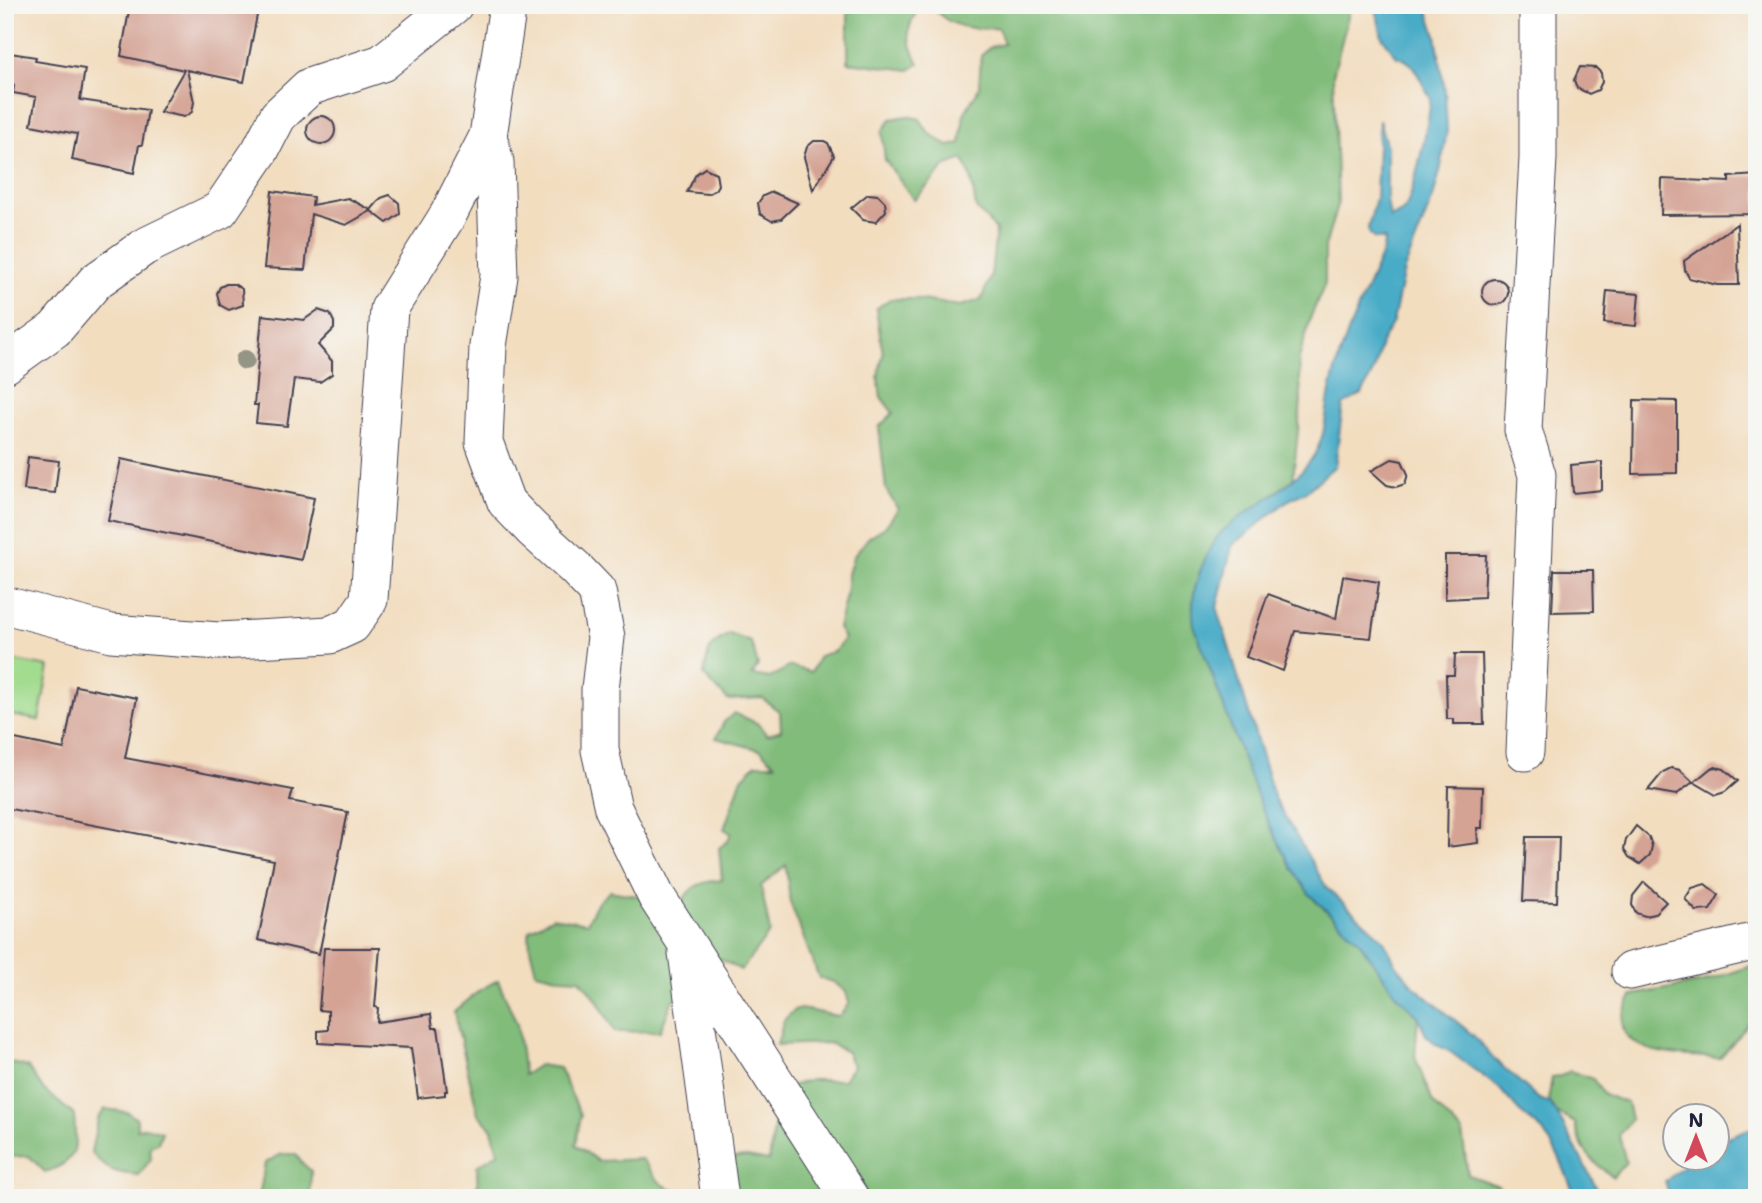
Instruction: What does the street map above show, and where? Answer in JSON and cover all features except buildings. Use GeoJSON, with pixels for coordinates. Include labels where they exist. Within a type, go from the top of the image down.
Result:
{"type":"FeatureCollection","features":[{"type":"Feature","properties":{"kind":"street"},"geometry":{"type":"LineString","coordinates":[[5,365],[55,329],[96,281],[144,247],[220,210],[260,152],[278,116],[309,88],[382,63],[454,5]]}},
{"type":"Feature","properties":{"kind":"street"},"geometry":{"type":"LineString","coordinates":[[5,604],[111,633],[219,641],[330,635],[352,625],[369,600],[389,309],[447,215],[488,136],[508,5]]}},
{"type":"Feature","properties":{"kind":"street"},"geometry":{"type":"LineString","coordinates":[[1525,752],[1537,475],[1524,430],[1538,158],[1538,5]]}},
{"type":"Feature","properties":{"kind":"street"},"geometry":{"type":"LineString","coordinates":[[488,136],[495,162],[499,276],[488,346],[484,442],[506,502],[597,591],[606,638],[600,689],[600,750],[612,808],[656,896],[850,1198]]}},
{"type":"Feature","properties":{"kind":"street"},"geometry":{"type":"LineString","coordinates":[[1630,971],[1757,941]]}},
{"type":"Feature","properties":{"kind":"street"},"geometry":{"type":"LineString","coordinates":[[686,942],[720,1198]]}},
{"type":"Feature","properties":{"kind":"green space"},"geometry":{"type":"Polygon","coordinates":[[[848,5],[921,5],[909,28],[910,40],[919,64],[910,70],[848,62],[848,5]]]}},
{"type":"Feature","properties":{"kind":"green space"},"geometry":{"type":"Polygon","coordinates":[[[921,5],[1351,5],[1333,75],[1338,202],[1325,247],[1325,284],[1311,316],[1299,359],[1301,401],[1293,480],[1220,533],[1199,638],[1249,776],[1269,824],[1292,868],[1310,895],[1358,940],[1396,994],[1418,1016],[1415,1057],[1433,1103],[1462,1132],[1468,1175],[1499,1186],[1500,1198],[478,1198],[477,1166],[498,1153],[492,1129],[478,1114],[454,1012],[480,990],[498,980],[517,1024],[524,1075],[539,1065],[559,1068],[581,1115],[576,1145],[598,1161],[642,1159],[659,1181],[676,1190],[696,1194],[707,1187],[727,1159],[747,1157],[769,1161],[776,1116],[790,1086],[811,1080],[844,1080],[853,1066],[847,1052],[829,1043],[777,1045],[784,1020],[796,1009],[840,1016],[849,1003],[846,992],[834,982],[819,978],[790,902],[786,865],[761,886],[770,932],[741,970],[712,955],[693,987],[672,1002],[660,1031],[615,1032],[597,1000],[580,979],[536,972],[529,930],[553,917],[587,923],[597,903],[610,891],[638,896],[673,919],[686,895],[696,886],[722,880],[719,848],[728,841],[731,833],[724,829],[742,778],[756,764],[775,764],[761,750],[716,738],[724,722],[734,713],[757,723],[767,735],[781,730],[780,712],[762,698],[728,700],[704,676],[712,646],[730,634],[751,642],[758,665],[752,675],[770,678],[790,666],[811,672],[819,656],[835,651],[844,638],[838,628],[853,557],[869,537],[885,527],[898,509],[886,490],[879,427],[893,413],[881,397],[878,377],[883,354],[876,309],[890,299],[915,299],[960,306],[981,300],[991,275],[996,230],[976,208],[971,177],[963,159],[947,165],[914,200],[885,160],[882,132],[891,119],[907,116],[920,119],[929,133],[948,146],[960,144],[964,114],[979,88],[981,56],[990,47],[1004,44],[998,28],[957,25],[931,8],[921,5]]]}},
{"type":"Feature","properties":{"kind":"green space"},"geometry":{"type":"Polygon","coordinates":[[[5,659],[49,667],[39,720],[5,714],[5,659]]]}},
{"type":"Feature","properties":{"kind":"green space"},"geometry":{"type":"Polygon","coordinates":[[[1757,964],[1757,1014],[1720,1058],[1685,1056],[1647,1049],[1633,1041],[1624,1031],[1623,1015],[1633,995],[1704,982],[1757,964]]]}},
{"type":"Feature","properties":{"kind":"green space"},"geometry":{"type":"Polygon","coordinates":[[[5,1061],[28,1067],[43,1089],[74,1115],[73,1152],[65,1163],[56,1168],[45,1172],[29,1156],[5,1157],[5,1061]]]}},
{"type":"Feature","properties":{"kind":"green space"},"geometry":{"type":"Polygon","coordinates":[[[1570,1071],[1593,1079],[1603,1094],[1627,1103],[1631,1119],[1619,1135],[1626,1162],[1613,1177],[1588,1154],[1575,1123],[1557,1113],[1548,1102],[1552,1077],[1570,1071]]]}},
{"type":"Feature","properties":{"kind":"green space"},"geometry":{"type":"Polygon","coordinates":[[[105,1109],[127,1112],[137,1119],[137,1129],[146,1127],[162,1132],[158,1143],[150,1146],[151,1159],[139,1175],[112,1170],[91,1152],[98,1119],[105,1109]]]}},
{"type":"Feature","properties":{"kind":"green space"},"geometry":{"type":"Polygon","coordinates":[[[282,1154],[296,1154],[311,1171],[310,1198],[259,1198],[265,1163],[282,1154]]]}},
{"type":"Feature","properties":{"kind":"water"},"geometry":{"type":"Polygon","coordinates":[[[1375,5],[1426,5],[1436,35],[1445,91],[1447,130],[1433,198],[1404,270],[1393,322],[1381,343],[1375,368],[1362,394],[1343,405],[1335,466],[1307,491],[1287,501],[1232,546],[1217,607],[1275,800],[1327,888],[1383,939],[1397,966],[1415,987],[1474,1036],[1495,1060],[1539,1099],[1548,1102],[1557,1113],[1602,1198],[1576,1198],[1559,1157],[1543,1131],[1519,1111],[1499,1088],[1426,1035],[1418,1016],[1396,994],[1358,940],[1310,895],[1269,824],[1194,625],[1195,587],[1216,539],[1233,522],[1293,480],[1312,458],[1321,440],[1342,349],[1382,253],[1385,239],[1375,239],[1368,228],[1376,198],[1379,120],[1387,148],[1387,200],[1390,218],[1404,210],[1412,190],[1425,136],[1430,97],[1411,65],[1397,57],[1382,37],[1375,5]]]}},
{"type":"Feature","properties":{"kind":"water"},"geometry":{"type":"Polygon","coordinates":[[[1757,1126],[1757,1198],[1670,1198],[1665,1182],[1676,1172],[1730,1172],[1730,1136],[1757,1126]]]}}]}
